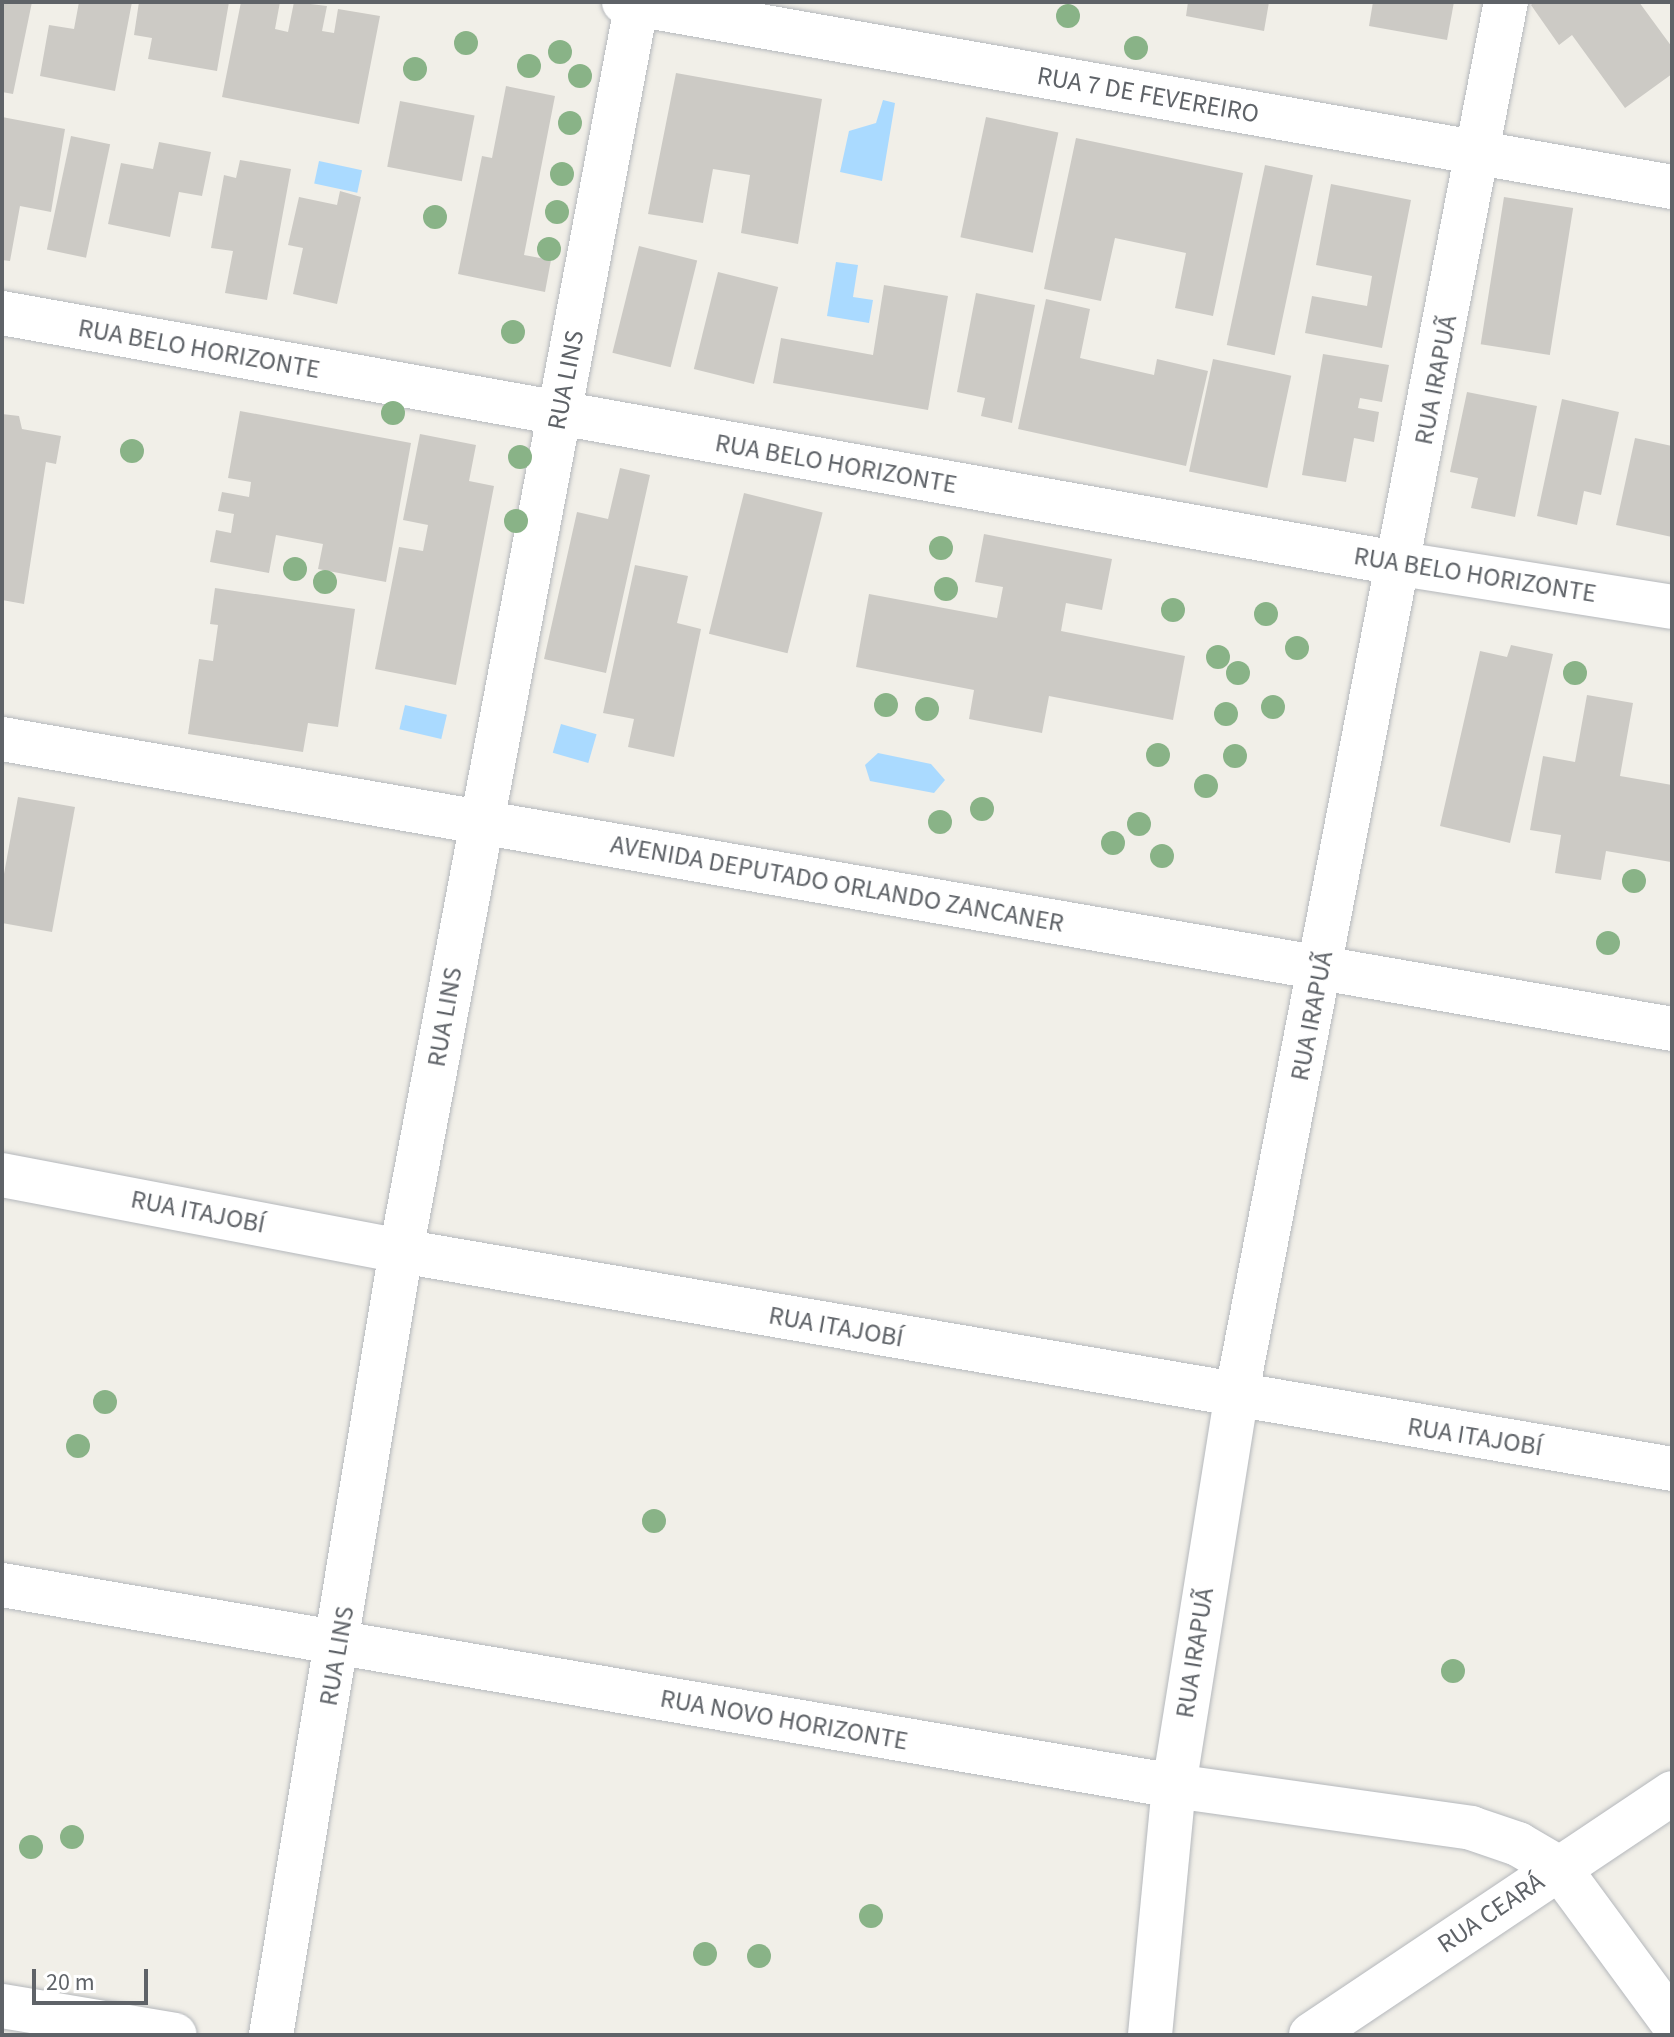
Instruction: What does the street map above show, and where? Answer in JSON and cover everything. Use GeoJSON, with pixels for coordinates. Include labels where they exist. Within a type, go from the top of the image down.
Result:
{"type":"FeatureCollection","features":[{"type":"Feature","properties":{"kind":"street","name":"RUA IRAPUÃ"},"geometry":{"type":"LineString","coordinates":[[1150,2035],[1174,1786],[1236,1397],[1401,564],[1506,2]]}},
{"type":"Feature","properties":{"kind":"street","name":"RUA 7 DE FEVEREIRO"},"geometry":{"type":"LineString","coordinates":[[633,3],[1672,187]]}},
{"type":"Feature","properties":{"kind":"street","name":"RUA LINS"},"geometry":{"type":"LineString","coordinates":[[271,2035],[339,1644],[401,1251],[560,414],[633,3]]}},
{"type":"Feature","properties":{"kind":"street","name":"RUA BELO HORIZONTE"},"geometry":{"type":"LineString","coordinates":[[2,313],[1401,564],[1672,607]]}},
{"type":"Feature","properties":{"kind":"street","name":"AVENIDA DEPUTADO ORLANDO ZANCANER"},"geometry":{"type":"LineString","coordinates":[[2,739],[1672,1029]]}},
{"type":"Feature","properties":{"kind":"street","name":"RUA ITAJOBÍ"},"geometry":{"type":"LineString","coordinates":[[2,1175],[401,1251],[1236,1397],[1672,1469]]}},
{"type":"Feature","properties":{"kind":"street","name":"RUA NOVO HORIZONTE"},"geometry":{"type":"LineString","coordinates":[[2,1585],[1174,1786],[1471,1828],[1518,1844],[1559,1868]]}},
{"type":"Feature","properties":{"kind":"street","name":"RUA CEARÁ"},"geometry":{"type":"LineString","coordinates":[[1311,2035],[1672,1793]]}},
{"type":"Feature","properties":{"kind":"street"},"geometry":{"type":"LineString","coordinates":[[1559,1868],[1672,2022]]}},
{"type":"Feature","properties":{"kind":"street"},"geometry":{"type":"LineString","coordinates":[[2,2006],[175,2035]]}},
{"type":"Feature","properties":{"kind":"water"},"geometry":{"type":"Polygon","coordinates":[[[883,100],[895,103],[882,181],[840,172],[849,131],[876,123],[883,100]]]}},
{"type":"Feature","properties":{"kind":"water"},"geometry":{"type":"Polygon","coordinates":[[[319,161],[362,170],[357,193],[314,183],[319,161]]]}},
{"type":"Feature","properties":{"kind":"water"},"geometry":{"type":"Polygon","coordinates":[[[836,262],[858,265],[853,297],[873,300],[869,323],[827,316],[836,262]]]}},
{"type":"Feature","properties":{"kind":"water"},"geometry":{"type":"Polygon","coordinates":[[[405,705],[447,715],[441,739],[399,729],[405,705]]]}},
{"type":"Feature","properties":{"kind":"water"},"geometry":{"type":"Polygon","coordinates":[[[561,724],[597,734],[588,763],[553,753],[561,724]]]}},
{"type":"Feature","properties":{"kind":"water"},"geometry":{"type":"Polygon","coordinates":[[[878,753],[931,764],[945,780],[934,793],[870,781],[865,765],[878,753]]]}},
{"type":"Feature","properties":{"kind":"building"},"geometry":{"type":"Polygon","coordinates":[[[2,2],[32,2],[13,94],[2,92],[2,2]]]}},
{"type":"Feature","properties":{"kind":"building"},"geometry":{"type":"Polygon","coordinates":[[[79,2],[132,2],[115,91],[40,76],[49,25],[74,29],[79,2]]]}},
{"type":"Feature","properties":{"kind":"building"},"geometry":{"type":"Polygon","coordinates":[[[139,2],[229,2],[217,71],[148,59],[152,38],[134,35],[139,2]]]}},
{"type":"Feature","properties":{"kind":"building"},"geometry":{"type":"Polygon","coordinates":[[[241,2],[280,2],[275,29],[288,32],[294,2],[327,6],[322,31],[334,33],[338,9],[380,16],[359,124],[222,97],[241,2]]]}},
{"type":"Feature","properties":{"kind":"building"},"geometry":{"type":"Polygon","coordinates":[[[1188,2],[1269,2],[1264,31],[1186,16],[1188,2]]]}},
{"type":"Feature","properties":{"kind":"building"},"geometry":{"type":"Polygon","coordinates":[[[1373,2],[1454,2],[1447,40],[1369,26],[1373,2]]]}},
{"type":"Feature","properties":{"kind":"building"},"geometry":{"type":"Polygon","coordinates":[[[1534,2],[1639,2],[1672,47],[1672,74],[1625,108],[1572,35],[1559,45],[1531,5],[1534,2]]]}},
{"type":"Feature","properties":{"kind":"building"},"geometry":{"type":"Polygon","coordinates":[[[676,73],[822,99],[798,244],[741,233],[750,175],[713,169],[703,223],[648,214],[676,73]]]}},
{"type":"Feature","properties":{"kind":"building"},"geometry":{"type":"Polygon","coordinates":[[[506,86],[555,96],[524,255],[551,260],[545,292],[458,274],[482,156],[492,158],[506,86]]]}},
{"type":"Feature","properties":{"kind":"building"},"geometry":{"type":"Polygon","coordinates":[[[400,101],[475,116],[462,181],[387,167],[400,101]]]}},
{"type":"Feature","properties":{"kind":"building"},"geometry":{"type":"Polygon","coordinates":[[[2,117],[65,129],[51,212],[20,206],[10,261],[2,260],[2,117]]]}},
{"type":"Feature","properties":{"kind":"building"},"geometry":{"type":"Polygon","coordinates":[[[986,117],[1058,132],[1033,253],[960,237],[986,117]]]}},
{"type":"Feature","properties":{"kind":"building"},"geometry":{"type":"Polygon","coordinates":[[[71,136],[110,144],[86,258],[47,249],[71,136]]]}},
{"type":"Feature","properties":{"kind":"building"},"geometry":{"type":"Polygon","coordinates":[[[1076,138],[1243,173],[1213,316],[1175,308],[1186,253],[1115,238],[1101,301],[1044,289],[1076,138]]]}},
{"type":"Feature","properties":{"kind":"building"},"geometry":{"type":"Polygon","coordinates":[[[159,142],[211,152],[202,196],[179,192],[170,237],[108,224],[121,163],[153,169],[159,142]]]}},
{"type":"Feature","properties":{"kind":"building"},"geometry":{"type":"Polygon","coordinates":[[[240,160],[291,169],[267,300],[225,293],[233,251],[211,248],[224,175],[236,178],[240,160]]]}},
{"type":"Feature","properties":{"kind":"building"},"geometry":{"type":"Polygon","coordinates":[[[1265,165],[1313,175],[1275,355],[1227,345],[1265,165]]]}},
{"type":"Feature","properties":{"kind":"building"},"geometry":{"type":"Polygon","coordinates":[[[1331,184],[1411,200],[1382,348],[1305,333],[1312,296],[1367,306],[1372,276],[1316,265],[1331,184]]]}},
{"type":"Feature","properties":{"kind":"building"},"geometry":{"type":"Polygon","coordinates":[[[340,191],[361,197],[337,304],[293,294],[303,248],[288,245],[299,197],[337,205],[340,191]]]}},
{"type":"Feature","properties":{"kind":"building"},"geometry":{"type":"Polygon","coordinates":[[[1504,197],[1573,208],[1550,355],[1481,344],[1504,197]]]}},
{"type":"Feature","properties":{"kind":"building"},"geometry":{"type":"Polygon","coordinates":[[[639,246],[697,261],[671,367],[612,353],[639,246]]]}},
{"type":"Feature","properties":{"kind":"building"},"geometry":{"type":"Polygon","coordinates":[[[718,272],[778,287],[754,384],[694,369],[718,272]]]}},
{"type":"Feature","properties":{"kind":"building"},"geometry":{"type":"Polygon","coordinates":[[[884,285],[948,296],[928,410],[773,383],[781,338],[873,355],[884,285]]]}},
{"type":"Feature","properties":{"kind":"building"},"geometry":{"type":"Polygon","coordinates":[[[976,293],[1035,305],[1012,423],[981,416],[985,398],[957,392],[976,293]]]}},
{"type":"Feature","properties":{"kind":"building"},"geometry":{"type":"Polygon","coordinates":[[[1046,299],[1090,309],[1080,358],[1154,375],[1157,359],[1208,371],[1186,466],[1018,429],[1046,299]]]}},
{"type":"Feature","properties":{"kind":"building"},"geometry":{"type":"Polygon","coordinates":[[[1323,354],[1389,365],[1382,402],[1360,398],[1358,408],[1379,412],[1374,442],[1354,438],[1346,482],[1302,475],[1323,354]]]}},
{"type":"Feature","properties":{"kind":"building"},"geometry":{"type":"Polygon","coordinates":[[[1213,359],[1291,376],[1267,488],[1189,471],[1213,359]]]}},
{"type":"Feature","properties":{"kind":"building"},"geometry":{"type":"Polygon","coordinates":[[[1467,392],[1537,406],[1515,517],[1471,508],[1478,478],[1450,472],[1467,392]]]}},
{"type":"Feature","properties":{"kind":"building"},"geometry":{"type":"Polygon","coordinates":[[[1562,399],[1619,412],[1601,495],[1584,491],[1577,525],[1537,516],[1562,399]]]}},
{"type":"Feature","properties":{"kind":"building"},"geometry":{"type":"Polygon","coordinates":[[[240,411],[411,443],[386,582],[318,569],[323,544],[276,535],[269,573],[210,562],[216,530],[231,533],[234,514],[218,511],[222,492],[249,497],[251,482],[228,478],[240,411]]]}},
{"type":"Feature","properties":{"kind":"building"},"geometry":{"type":"Polygon","coordinates":[[[2,414],[19,416],[22,429],[61,436],[56,464],[46,462],[24,604],[2,600],[2,414]]]}},
{"type":"Feature","properties":{"kind":"building"},"geometry":{"type":"Polygon","coordinates":[[[420,434],[476,445],[469,481],[494,486],[456,685],[375,669],[399,547],[423,551],[428,525],[403,520],[420,434]]]}},
{"type":"Feature","properties":{"kind":"building"},"geometry":{"type":"Polygon","coordinates":[[[1635,438],[1672,446],[1672,537],[1616,525],[1635,438]]]}},
{"type":"Feature","properties":{"kind":"building"},"geometry":{"type":"Polygon","coordinates":[[[620,468],[650,475],[606,673],[544,659],[577,512],[608,519],[620,468]]]}},
{"type":"Feature","properties":{"kind":"building"},"geometry":{"type":"Polygon","coordinates":[[[744,493],[823,513],[788,653],[709,634],[744,493]]]}},
{"type":"Feature","properties":{"kind":"building"},"geometry":{"type":"Polygon","coordinates":[[[984,534],[1112,559],[1102,610],[1066,603],[1061,631],[1185,656],[1173,720],[1049,696],[1042,733],[969,719],[974,690],[856,667],[869,594],[997,618],[1003,587],[975,582],[984,534]]]}},
{"type":"Feature","properties":{"kind":"building"},"geometry":{"type":"Polygon","coordinates":[[[635,565],[688,576],[677,623],[701,629],[674,757],[628,747],[634,719],[603,713],[635,565]]]}},
{"type":"Feature","properties":{"kind":"building"},"geometry":{"type":"Polygon","coordinates":[[[215,588],[355,609],[338,727],[308,723],[303,752],[188,734],[199,659],[213,661],[218,625],[210,624],[215,588]]]}},
{"type":"Feature","properties":{"kind":"building"},"geometry":{"type":"Polygon","coordinates":[[[1511,645],[1553,654],[1510,843],[1440,826],[1480,651],[1507,657],[1511,645]]]}},
{"type":"Feature","properties":{"kind":"building"},"geometry":{"type":"Polygon","coordinates":[[[1587,695],[1633,703],[1620,776],[1672,785],[1671,862],[1606,851],[1601,880],[1555,873],[1561,835],[1530,830],[1543,756],[1575,762],[1587,695]]]}},
{"type":"Feature","properties":{"kind":"building"},"geometry":{"type":"Polygon","coordinates":[[[18,797],[75,807],[52,932],[2,923],[2,885],[18,797]]]}}]}
